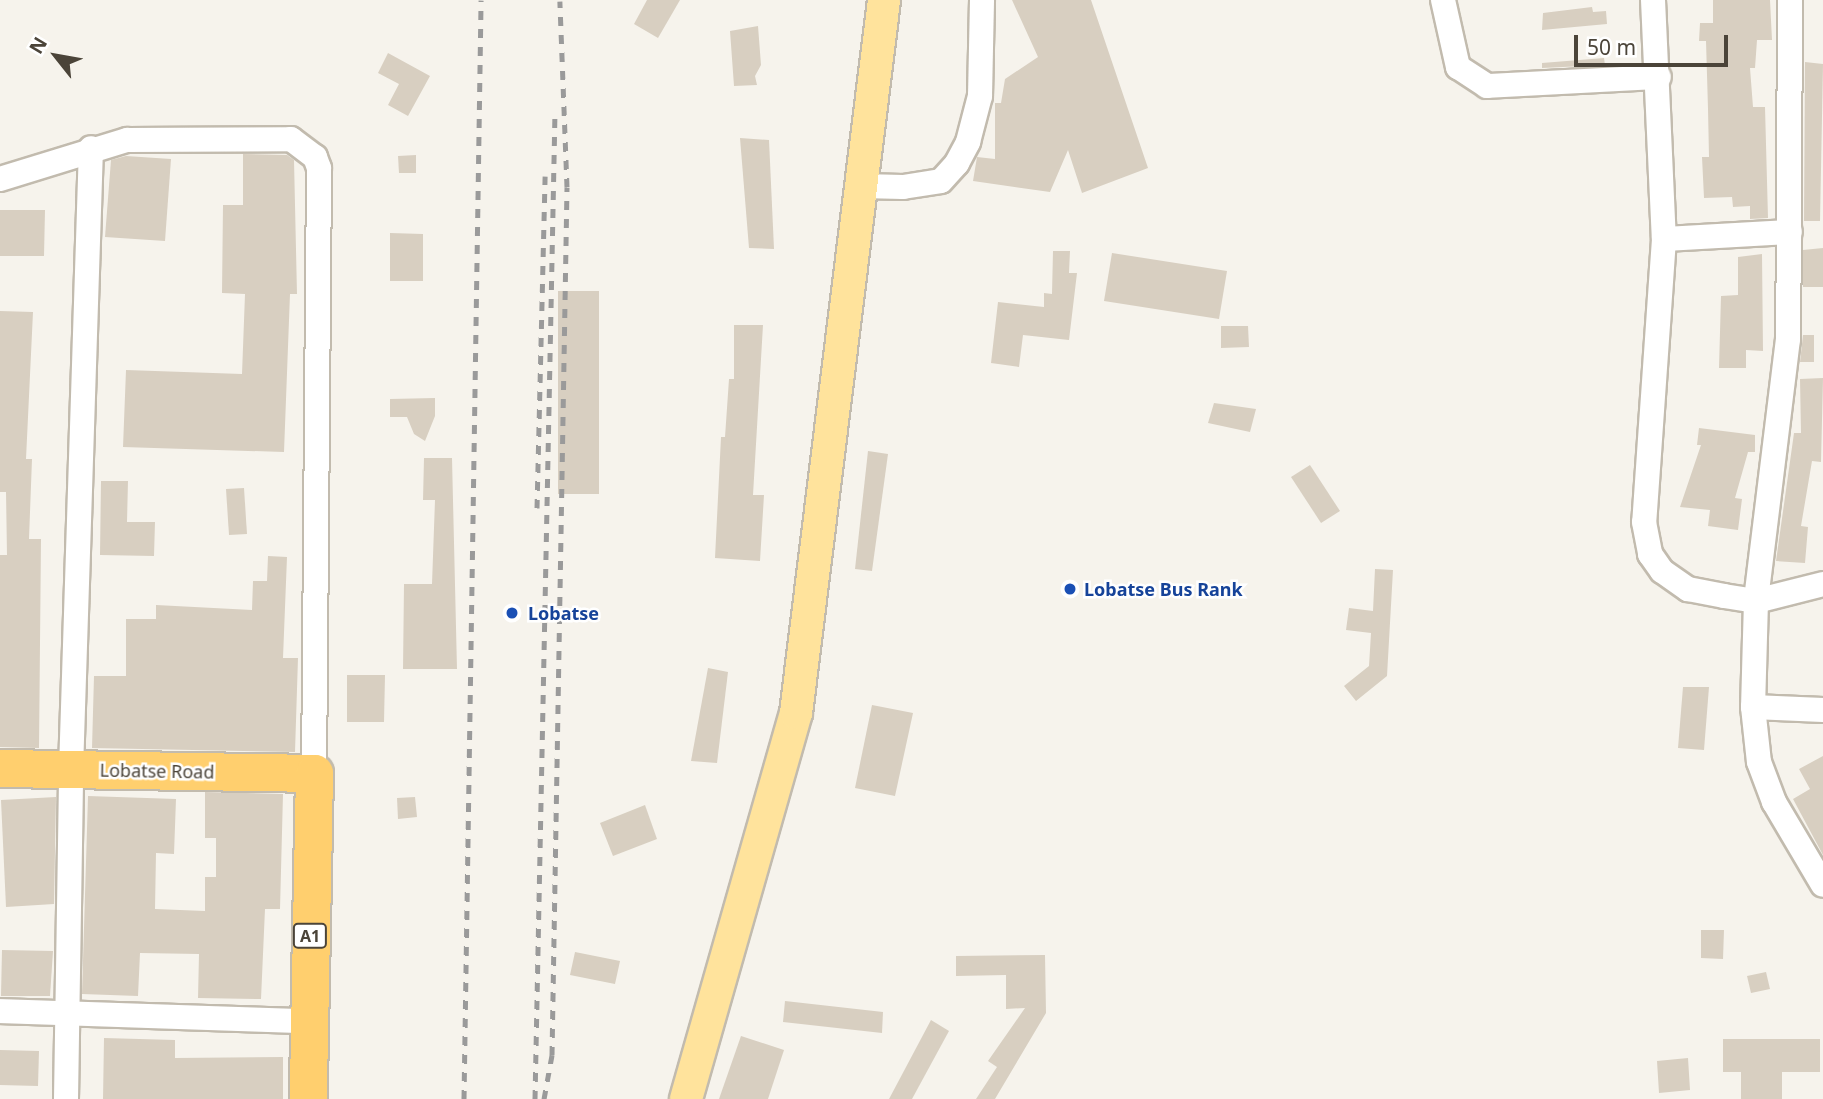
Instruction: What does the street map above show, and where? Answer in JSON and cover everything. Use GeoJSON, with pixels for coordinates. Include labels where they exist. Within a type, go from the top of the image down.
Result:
{"type":"FeatureCollection","features":[{"type":"Feature","properties":{"kind":"highway","name":"Lobatse Road"},"geometry":{"type":"LineString","coordinates":[[0,768],[314,773]]}},
{"type":"Feature","properties":{"kind":"highway","name":"A1"},"geometry":{"type":"LineString","coordinates":[[308,1099],[314,773]]}},
{"type":"Feature","properties":{"kind":"main road"},"geometry":{"type":"LineString","coordinates":[[687,1099],[796,713],[884,0]]}},
{"type":"Feature","properties":{"kind":"street"},"geometry":{"type":"LineString","coordinates":[[862,186],[903,187],[941,180],[957,163],[968,142],[981,96],[982,0]]}},
{"type":"Feature","properties":{"kind":"street"},"geometry":{"type":"LineString","coordinates":[[1443,0],[1458,67],[1487,86],[1659,77]]}},
{"type":"Feature","properties":{"kind":"street"},"geometry":{"type":"LineString","coordinates":[[1653,0],[1659,77],[1664,239],[1644,522],[1650,554],[1662,571],[1688,589],[1756,601],[1823,584]]}},
{"type":"Feature","properties":{"kind":"street"},"geometry":{"type":"LineString","coordinates":[[1790,0],[1790,232],[1786,383],[1756,601],[1753,707],[1759,762],[1774,802],[1823,885]]}},
{"type":"Feature","properties":{"kind":"street"},"geometry":{"type":"LineString","coordinates":[[0,179],[39,170],[92,148],[127,140],[291,139],[308,149],[319,168],[314,773]]}},
{"type":"Feature","properties":{"kind":"street"},"geometry":{"type":"LineString","coordinates":[[66,1099],[71,770],[92,148]]}},
{"type":"Feature","properties":{"kind":"street"},"geometry":{"type":"LineString","coordinates":[[1664,239],[1790,232]]}},
{"type":"Feature","properties":{"kind":"street"},"geometry":{"type":"LineString","coordinates":[[1753,707],[1823,710]]}},
{"type":"Feature","properties":{"kind":"street"},"geometry":{"type":"LineString","coordinates":[[0,1012],[309,1021]]}},
{"type":"Feature","properties":{"kind":"building"},"geometry":{"type":"Polygon","coordinates":[[[647,0],[680,0],[658,38],[634,24],[647,0]]]}},
{"type":"Feature","properties":{"kind":"building"},"geometry":{"type":"Polygon","coordinates":[[[1012,0],[1091,0],[1148,168],[1082,193],[1068,150],[1050,192],[973,181],[977,157],[995,159],[995,103],[1001,103],[1005,79],[1038,57],[1012,0]]]}},
{"type":"Feature","properties":{"kind":"building"},"geometry":{"type":"Polygon","coordinates":[[[1713,0],[1770,0],[1772,40],[1757,40],[1755,68],[1750,68],[1753,107],[1765,107],[1768,218],[1750,219],[1750,206],[1733,207],[1732,197],[1704,198],[1702,157],[1709,157],[1706,41],[1699,41],[1700,23],[1713,23],[1713,0]]]}},
{"type":"Feature","properties":{"kind":"building"},"geometry":{"type":"Polygon","coordinates":[[[1592,7],[1593,12],[1606,11],[1607,24],[1542,30],[1543,13],[1592,7]]]}},
{"type":"Feature","properties":{"kind":"building"},"geometry":{"type":"Polygon","coordinates":[[[758,26],[761,65],[755,76],[757,85],[734,86],[730,31],[758,26]]]}},
{"type":"Feature","properties":{"kind":"building"},"geometry":{"type":"Polygon","coordinates":[[[388,53],[430,76],[408,116],[388,105],[399,84],[378,73],[388,53]]]}},
{"type":"Feature","properties":{"kind":"building"},"geometry":{"type":"Polygon","coordinates":[[[1604,58],[1605,65],[1542,68],[1542,63],[1604,58]]]}},
{"type":"Feature","properties":{"kind":"building"},"geometry":{"type":"Polygon","coordinates":[[[1805,62],[1823,64],[1820,221],[1804,221],[1805,62]]]}},
{"type":"Feature","properties":{"kind":"building"},"geometry":{"type":"Polygon","coordinates":[[[740,138],[769,140],[774,249],[749,248],[740,138]]]}},
{"type":"Feature","properties":{"kind":"building"},"geometry":{"type":"Polygon","coordinates":[[[243,154],[287,155],[294,160],[297,294],[290,294],[284,452],[123,447],[126,370],[242,374],[245,294],[222,293],[223,205],[243,205],[243,154]]]}},
{"type":"Feature","properties":{"kind":"building"},"geometry":{"type":"Polygon","coordinates":[[[416,155],[416,173],[399,173],[398,156],[416,155]]]}},
{"type":"Feature","properties":{"kind":"building"},"geometry":{"type":"Polygon","coordinates":[[[126,156],[171,159],[165,241],[105,237],[111,160],[126,156]]]}},
{"type":"Feature","properties":{"kind":"building"},"geometry":{"type":"Polygon","coordinates":[[[0,210],[45,210],[44,256],[0,256],[0,210]]]}},
{"type":"Feature","properties":{"kind":"building"},"geometry":{"type":"Polygon","coordinates":[[[390,233],[423,234],[423,281],[390,281],[390,233]]]}},
{"type":"Feature","properties":{"kind":"building"},"geometry":{"type":"Polygon","coordinates":[[[1823,248],[1823,287],[1803,287],[1803,250],[1823,248]]]}},
{"type":"Feature","properties":{"kind":"building"},"geometry":{"type":"Polygon","coordinates":[[[1053,251],[1070,251],[1069,273],[1077,273],[1069,340],[1023,335],[1019,367],[991,363],[998,302],[1044,307],[1044,293],[1052,294],[1053,251]]]}},
{"type":"Feature","properties":{"kind":"building"},"geometry":{"type":"Polygon","coordinates":[[[1112,253],[1227,271],[1219,319],[1104,301],[1112,253]]]}},
{"type":"Feature","properties":{"kind":"building"},"geometry":{"type":"Polygon","coordinates":[[[1762,254],[1763,351],[1746,350],[1746,368],[1719,368],[1721,296],[1738,295],[1738,257],[1762,254]]]}},
{"type":"Feature","properties":{"kind":"building"},"geometry":{"type":"Polygon","coordinates":[[[558,291],[599,291],[599,494],[558,494],[558,291]]]}},
{"type":"Feature","properties":{"kind":"building"},"geometry":{"type":"Polygon","coordinates":[[[0,311],[33,312],[26,459],[32,459],[29,539],[41,539],[39,748],[0,747],[0,555],[7,555],[6,492],[0,492],[0,311]]]}},
{"type":"Feature","properties":{"kind":"building"},"geometry":{"type":"Polygon","coordinates":[[[734,325],[763,325],[753,495],[764,495],[760,561],[715,558],[721,437],[725,437],[729,379],[734,379],[734,325]]]}},
{"type":"Feature","properties":{"kind":"building"},"geometry":{"type":"Polygon","coordinates":[[[1221,326],[1248,326],[1249,347],[1221,348],[1221,326]]]}},
{"type":"Feature","properties":{"kind":"building"},"geometry":{"type":"Polygon","coordinates":[[[1803,335],[1814,335],[1814,362],[1800,362],[1803,335]]]}},
{"type":"Feature","properties":{"kind":"building"},"geometry":{"type":"Polygon","coordinates":[[[1823,378],[1821,462],[1812,461],[1801,526],[1808,527],[1805,563],[1776,561],[1794,433],[1801,433],[1800,379],[1823,378]]]}},
{"type":"Feature","properties":{"kind":"building"},"geometry":{"type":"Polygon","coordinates":[[[435,398],[435,416],[425,441],[414,434],[407,417],[390,417],[390,399],[435,398]]]}},
{"type":"Feature","properties":{"kind":"building"},"geometry":{"type":"Polygon","coordinates":[[[1214,403],[1256,409],[1250,432],[1208,423],[1214,403]]]}},
{"type":"Feature","properties":{"kind":"building"},"geometry":{"type":"Polygon","coordinates":[[[1699,428],[1755,435],[1755,452],[1748,452],[1735,498],[1742,499],[1738,530],[1708,526],[1710,510],[1680,507],[1701,445],[1697,445],[1699,428]]]}},
{"type":"Feature","properties":{"kind":"building"},"geometry":{"type":"Polygon","coordinates":[[[868,451],[888,454],[872,571],[855,569],[868,451]]]}},
{"type":"Feature","properties":{"kind":"building"},"geometry":{"type":"Polygon","coordinates":[[[424,458],[452,458],[457,669],[403,669],[404,584],[432,584],[435,500],[423,500],[424,458]]]}},
{"type":"Feature","properties":{"kind":"building"},"geometry":{"type":"Polygon","coordinates":[[[1310,465],[1340,511],[1321,523],[1291,477],[1310,465]]]}},
{"type":"Feature","properties":{"kind":"building"},"geometry":{"type":"Polygon","coordinates":[[[101,481],[128,481],[127,522],[155,522],[154,556],[100,555],[101,481]]]}},
{"type":"Feature","properties":{"kind":"building"},"geometry":{"type":"Polygon","coordinates":[[[244,488],[247,534],[229,535],[226,489],[244,488]]]}},
{"type":"Feature","properties":{"kind":"building"},"geometry":{"type":"Polygon","coordinates":[[[268,556],[287,557],[283,658],[298,658],[295,752],[92,748],[94,676],[126,676],[126,619],[156,619],[156,605],[252,610],[253,581],[267,581],[268,556]]]}},
{"type":"Feature","properties":{"kind":"building"},"geometry":{"type":"Polygon","coordinates":[[[1375,569],[1393,570],[1387,676],[1356,701],[1344,686],[1369,666],[1371,633],[1346,630],[1349,608],[1373,611],[1375,569]]]}},
{"type":"Feature","properties":{"kind":"building"},"geometry":{"type":"Polygon","coordinates":[[[708,668],[728,672],[717,763],[691,761],[708,668]]]}},
{"type":"Feature","properties":{"kind":"building"},"geometry":{"type":"Polygon","coordinates":[[[347,675],[385,675],[384,722],[347,722],[347,675]]]}},
{"type":"Feature","properties":{"kind":"building"},"geometry":{"type":"Polygon","coordinates":[[[1683,687],[1709,687],[1704,750],[1678,748],[1683,687]]]}},
{"type":"Feature","properties":{"kind":"building"},"geometry":{"type":"Polygon","coordinates":[[[872,705],[913,713],[895,796],[855,788],[872,705]]]}},
{"type":"Feature","properties":{"kind":"building"},"geometry":{"type":"Polygon","coordinates":[[[1823,756],[1823,855],[1793,799],[1810,789],[1799,769],[1823,756]]]}},
{"type":"Feature","properties":{"kind":"building"},"geometry":{"type":"Polygon","coordinates":[[[205,792],[283,794],[280,909],[265,909],[261,999],[198,998],[199,954],[140,953],[138,996],[82,994],[88,796],[176,799],[174,854],[156,853],[155,909],[205,911],[205,877],[216,877],[216,838],[205,838],[205,792]]]}},
{"type":"Feature","properties":{"kind":"building"},"geometry":{"type":"Polygon","coordinates":[[[56,797],[54,904],[6,907],[1,800],[56,797]]]}},
{"type":"Feature","properties":{"kind":"building"},"geometry":{"type":"Polygon","coordinates":[[[415,797],[417,817],[398,819],[397,798],[415,797]]]}},
{"type":"Feature","properties":{"kind":"building"},"geometry":{"type":"Polygon","coordinates":[[[645,805],[657,839],[613,856],[600,823],[645,805]]]}},
{"type":"Feature","properties":{"kind":"building"},"geometry":{"type":"Polygon","coordinates":[[[1701,930],[1724,930],[1723,959],[1701,958],[1701,930]]]}},
{"type":"Feature","properties":{"kind":"building"},"geometry":{"type":"Polygon","coordinates":[[[2,950],[53,951],[50,996],[1,996],[2,950]]]}},
{"type":"Feature","properties":{"kind":"building"},"geometry":{"type":"Polygon","coordinates":[[[575,952],[620,961],[615,984],[570,975],[575,952]]]}},
{"type":"Feature","properties":{"kind":"building"},"geometry":{"type":"Polygon","coordinates":[[[1045,955],[1046,1013],[995,1099],[976,1099],[997,1067],[988,1061],[1025,1008],[1006,1009],[1006,975],[956,976],[956,956],[1045,955]]]}},
{"type":"Feature","properties":{"kind":"building"},"geometry":{"type":"Polygon","coordinates":[[[1766,972],[1770,989],[1751,993],[1747,976],[1766,972]]]}},
{"type":"Feature","properties":{"kind":"building"},"geometry":{"type":"Polygon","coordinates":[[[785,1001],[883,1012],[882,1033],[783,1022],[785,1001]]]}},
{"type":"Feature","properties":{"kind":"building"},"geometry":{"type":"Polygon","coordinates":[[[931,1020],[949,1031],[912,1099],[889,1099],[931,1020]]]}},
{"type":"Feature","properties":{"kind":"building"},"geometry":{"type":"Polygon","coordinates":[[[741,1036],[784,1050],[768,1099],[719,1099],[741,1036]]]}},
{"type":"Feature","properties":{"kind":"building"},"geometry":{"type":"Polygon","coordinates":[[[104,1038],[175,1040],[175,1058],[283,1057],[283,1099],[103,1099],[104,1038]]]}},
{"type":"Feature","properties":{"kind":"building"},"geometry":{"type":"Polygon","coordinates":[[[1723,1039],[1820,1039],[1820,1072],[1782,1072],[1782,1099],[1741,1099],[1741,1072],[1723,1072],[1723,1039]]]}},
{"type":"Feature","properties":{"kind":"building"},"geometry":{"type":"Polygon","coordinates":[[[0,1050],[39,1051],[38,1086],[0,1085],[0,1050]]]}},
{"type":"Feature","properties":{"kind":"building"},"geometry":{"type":"Polygon","coordinates":[[[1688,1058],[1690,1090],[1659,1093],[1657,1061],[1688,1058]]]}},
{"type":"Feature","properties":{"kind":"railway"},"geometry":{"type":"LineString","coordinates":[[464,1099],[481,0]]}},
{"type":"Feature","properties":{"kind":"railway"},"geometry":{"type":"LineString","coordinates":[[544,1099],[552,1055],[567,187],[560,1]]}},
{"type":"Feature","properties":{"kind":"railway"},"geometry":{"type":"LineString","coordinates":[[535,1099],[555,112]]}},
{"type":"Feature","properties":{"kind":"railway"},"geometry":{"type":"LineString","coordinates":[[537,508],[545,176]]}},
{"type":"Feature","properties":{"kind":"place","name":"Lobatse Bus Rank"},"geometry":{"type":"Point","coordinates":[1070,589]}},
{"type":"Feature","properties":{"kind":"place","name":"Lobatse"},"geometry":{"type":"Point","coordinates":[512,613]}}]}
